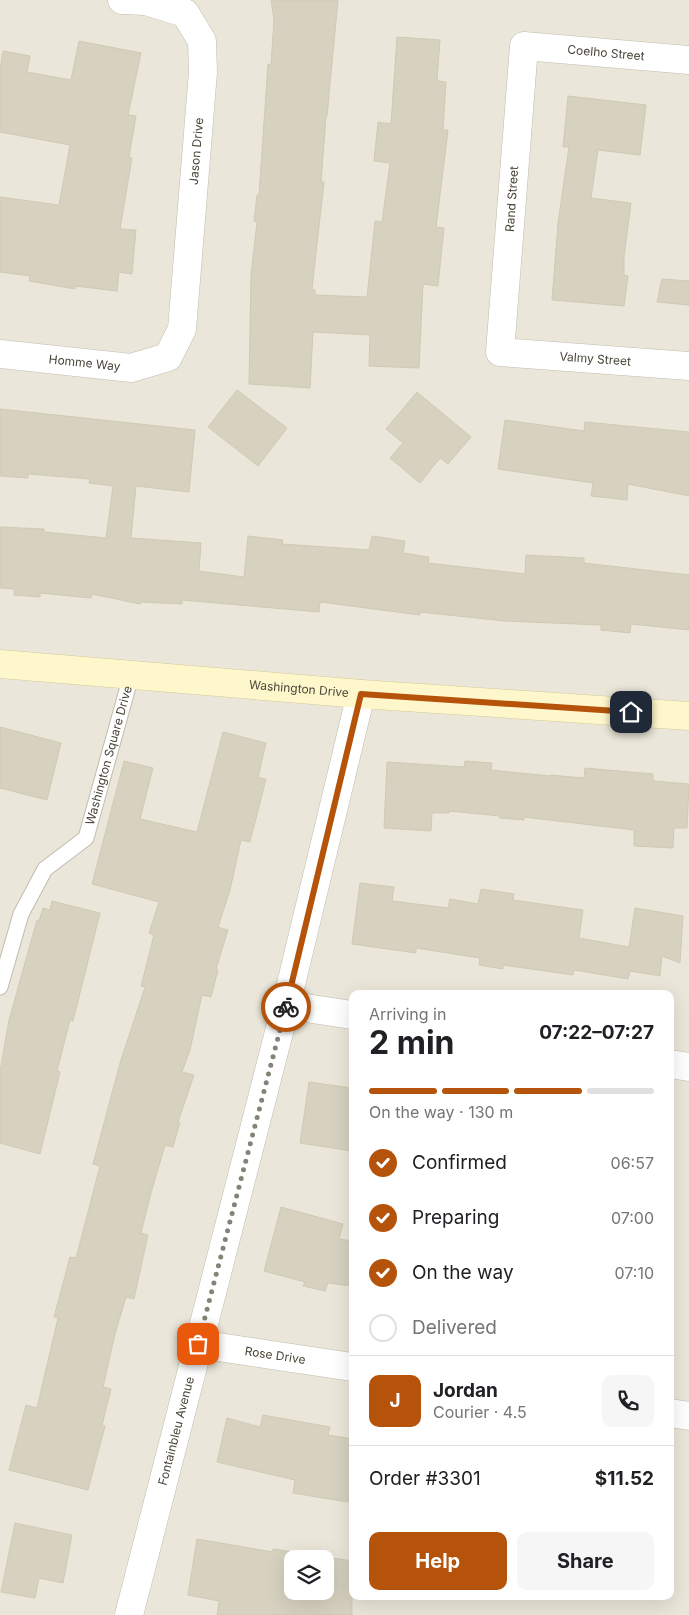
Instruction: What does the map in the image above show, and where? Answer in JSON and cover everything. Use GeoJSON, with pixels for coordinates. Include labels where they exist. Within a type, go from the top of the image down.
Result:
{"type":"FeatureCollection","features":[{"type":"Feature","properties":{"kind":"street","name":"Jason Drive"},"geometry":{"type":"LineString","coordinates":[[122,0],[146,1],[185,13],[202,41],[203,72],[182,329],[168,357]]}},
{"type":"Feature","properties":{"kind":"street","name":"Coelho Street"},"geometry":{"type":"LineString","coordinates":[[524,46],[689,60]]}},
{"type":"Feature","properties":{"kind":"street","name":"Rand Street"},"geometry":{"type":"LineString","coordinates":[[500,352],[524,46]]}},
{"type":"Feature","properties":{"kind":"street","name":"Valmy Street"},"geometry":{"type":"LineString","coordinates":[[500,352],[689,366]]}},
{"type":"Feature","properties":{"kind":"street","name":"Homme Way"},"geometry":{"type":"LineString","coordinates":[[0,354],[131,368],[168,357]]}},
{"type":"Feature","properties":{"kind":"street","name":"Washington Drive"},"geometry":{"type":"LineString","coordinates":[[0,664],[361,694],[689,716]]}},
{"type":"Feature","properties":{"kind":"street","name":"Fontainbleu Avenue"},"geometry":{"type":"LineString","coordinates":[[129,1615],[286,1005],[361,694]]}},
{"type":"Feature","properties":{"kind":"street"},"geometry":{"type":"LineString","coordinates":[[286,1005],[349,1015]]}},
{"type":"Feature","properties":{"kind":"street"},"geometry":{"type":"LineString","coordinates":[[674,1065],[689,1067]]}},
{"type":"Feature","properties":{"kind":"street","name":"Rose Drive"},"geometry":{"type":"LineString","coordinates":[[198,1344],[349,1367]]}},
{"type":"Feature","properties":{"kind":"street"},"geometry":{"type":"LineString","coordinates":[[674,1414],[689,1416]]}},
{"type":"Feature","properties":{"kind":"lane","name":"Washington Square Drive"},"geometry":{"type":"LineString","coordinates":[[0,987],[21,914],[45,869],[86,838],[131,676]]}},
{"type":"Feature","properties":{"kind":"shaded area"},"geometry":{"type":"Polygon","coordinates":[[[0,0],[689,0],[689,1615],[0,1615],[0,0]]]}},
{"type":"Feature","properties":{"kind":"building"},"geometry":{"type":"Polygon","coordinates":[[[271,0],[338,0],[326,116],[321,182],[324,182],[312,289],[315,290],[315,295],[367,297],[375,221],[382,222],[390,163],[374,161],[378,122],[391,124],[397,37],[440,40],[437,81],[446,82],[443,130],[448,130],[436,227],[444,228],[438,286],[423,284],[419,368],[369,366],[370,335],[313,332],[310,388],[249,384],[251,275],[257,222],[254,221],[257,195],[259,195],[268,64],[271,65],[274,20],[271,0]]]}},
{"type":"Feature","properties":{"kind":"building"},"geometry":{"type":"Polygon","coordinates":[[[79,41],[141,53],[128,115],[136,116],[129,157],[132,158],[120,229],[136,230],[132,274],[119,272],[117,291],[75,286],[75,289],[29,281],[30,276],[0,272],[0,197],[59,205],[70,145],[0,132],[0,70],[3,51],[30,56],[27,72],[71,80],[79,41]]]}},
{"type":"Feature","properties":{"kind":"building"},"geometry":{"type":"Polygon","coordinates":[[[568,96],[646,105],[640,155],[598,150],[591,198],[631,203],[624,256],[624,275],[628,276],[624,306],[552,300],[558,223],[569,147],[563,147],[568,96]]]}},
{"type":"Feature","properties":{"kind":"building"},"geometry":{"type":"Polygon","coordinates":[[[662,279],[689,281],[689,305],[657,302],[662,279]]]}},
{"type":"Feature","properties":{"kind":"building"},"geometry":{"type":"Polygon","coordinates":[[[237,390],[287,428],[258,466],[208,427],[237,390]]]}},
{"type":"Feature","properties":{"kind":"building"},"geometry":{"type":"Polygon","coordinates":[[[417,392],[471,437],[448,464],[440,458],[420,483],[390,458],[403,443],[386,429],[417,392]]]}},
{"type":"Feature","properties":{"kind":"building"},"geometry":{"type":"Polygon","coordinates":[[[0,409],[195,430],[189,492],[136,486],[131,538],[201,543],[199,571],[244,577],[248,536],[283,540],[282,544],[369,550],[372,536],[405,541],[403,553],[429,557],[428,563],[525,574],[526,555],[584,558],[584,563],[689,575],[689,630],[631,624],[630,633],[601,630],[601,625],[505,621],[420,612],[420,615],[320,602],[319,612],[182,600],[182,604],[141,602],[140,604],[92,594],[91,598],[40,593],[40,597],[14,595],[14,589],[0,588],[0,527],[44,529],[44,532],[106,538],[113,486],[89,483],[90,479],[28,474],[28,478],[0,476],[0,409]]]}},
{"type":"Feature","properties":{"kind":"building"},"geometry":{"type":"Polygon","coordinates":[[[505,420],[584,431],[585,422],[689,432],[689,496],[628,484],[627,500],[591,496],[593,483],[498,469],[505,420]]]}},
{"type":"Feature","properties":{"kind":"building"},"geometry":{"type":"Polygon","coordinates":[[[0,727],[61,743],[47,800],[0,788],[0,727]]]}},
{"type":"Feature","properties":{"kind":"building"},"geometry":{"type":"Polygon","coordinates":[[[223,732],[266,743],[258,778],[266,779],[250,842],[241,840],[230,890],[218,927],[228,930],[216,969],[218,970],[211,997],[202,995],[190,1050],[182,1072],[194,1075],[178,1122],[180,1122],[173,1147],[165,1145],[151,1193],[141,1233],[148,1235],[134,1299],[126,1297],[115,1334],[103,1387],[111,1389],[102,1425],[105,1426],[88,1490],[9,1470],[26,1405],[37,1408],[58,1318],[54,1317],[70,1257],[76,1258],[100,1166],[93,1164],[120,1063],[145,987],[141,986],[154,935],[149,933],[159,902],[92,884],[124,761],[153,768],[140,819],[197,832],[223,732]]]}},
{"type":"Feature","properties":{"kind":"building"},"geometry":{"type":"Polygon","coordinates":[[[465,761],[492,763],[491,770],[584,778],[585,768],[653,774],[653,781],[689,784],[687,828],[674,828],[673,848],[634,846],[634,830],[524,817],[524,820],[500,818],[500,816],[449,811],[449,813],[432,813],[431,831],[384,828],[387,762],[464,767],[465,761]]]}},
{"type":"Feature","properties":{"kind":"building"},"geometry":{"type":"Polygon","coordinates":[[[360,883],[394,887],[392,901],[448,908],[450,899],[478,904],[481,889],[514,894],[513,900],[583,910],[579,938],[629,947],[635,908],[683,916],[680,963],[662,956],[660,976],[630,971],[628,979],[574,970],[573,975],[503,965],[503,969],[479,965],[480,958],[416,948],[416,953],[352,944],[360,883]]]}},
{"type":"Feature","properties":{"kind":"building"},"geometry":{"type":"Polygon","coordinates":[[[52,901],[100,913],[73,1021],[70,1020],[57,1071],[60,1072],[40,1154],[0,1143],[0,1071],[9,1020],[37,920],[39,921],[43,908],[50,910],[52,901]]]}},
{"type":"Feature","properties":{"kind":"building"},"geometry":{"type":"Polygon","coordinates":[[[309,1082],[349,1088],[349,1151],[300,1143],[309,1082]]]}},
{"type":"Feature","properties":{"kind":"building"},"geometry":{"type":"Polygon","coordinates":[[[281,1207],[343,1224],[339,1239],[349,1241],[349,1286],[328,1283],[325,1291],[303,1286],[305,1282],[264,1271],[281,1207]]]}},
{"type":"Feature","properties":{"kind":"building"},"geometry":{"type":"Polygon","coordinates":[[[263,1415],[330,1427],[328,1435],[349,1438],[348,1502],[293,1493],[295,1480],[217,1462],[227,1418],[260,1427],[263,1415]]]}},
{"type":"Feature","properties":{"kind":"building"},"geometry":{"type":"Polygon","coordinates":[[[15,1523],[72,1535],[63,1583],[39,1578],[35,1598],[1,1592],[15,1523]]]}},
{"type":"Feature","properties":{"kind":"building"},"geometry":{"type":"Polygon","coordinates":[[[197,1539],[273,1552],[273,1549],[284,1551],[284,1600],[334,1600],[334,1558],[349,1561],[349,1600],[352,1600],[352,1615],[217,1615],[219,1601],[188,1595],[197,1539]]]}},
{"type":"Feature","properties":{"kind":"way so far"},"geometry":{"type":"LineString","coordinates":[[198,1344],[286,1007]]}},
{"type":"Feature","properties":{"kind":"route"},"geometry":{"type":"LineString","coordinates":[[286,1007],[361,694],[631,712]]}}]}
